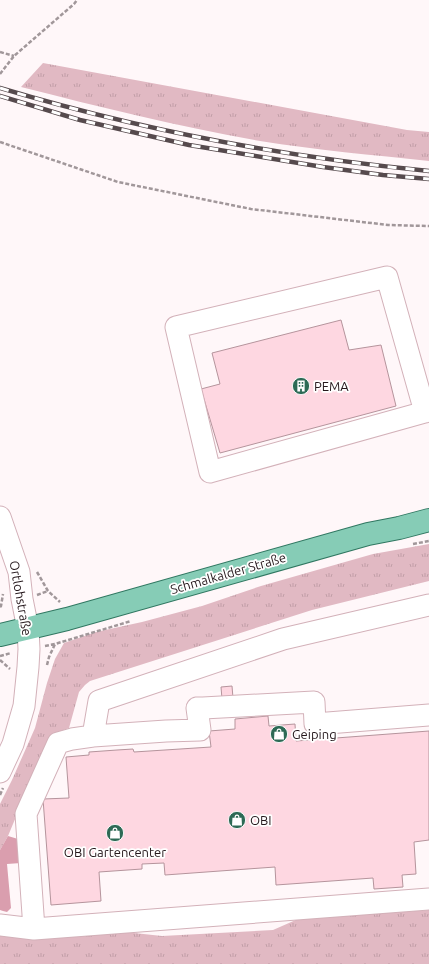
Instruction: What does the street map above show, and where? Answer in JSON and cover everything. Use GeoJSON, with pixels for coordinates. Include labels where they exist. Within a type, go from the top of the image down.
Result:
{"type":"FeatureCollection","features":[{"type":"Feature","properties":{"kind":"main road","name":"Schmalkalder Straße"},"geometry":{"type":"LineString","coordinates":[[0,636],[67,619],[368,534],[429,520]]}},
{"type":"Feature","properties":{"kind":"street"},"geometry":{"type":"LineString","coordinates":[[387,277],[427,412],[210,472],[176,327],[387,277]]}},
{"type":"Feature","properties":{"kind":"street","name":"Ortlohstraße"},"geometry":{"type":"LineString","coordinates":[[0,517],[19,572],[22,599],[28,629],[28,661],[24,706],[13,744],[0,772]]}},
{"type":"Feature","properties":{"kind":"street"},"geometry":{"type":"LineString","coordinates":[[399,528],[429,531]]}},
{"type":"Feature","properties":{"kind":"street"},"geometry":{"type":"LineString","coordinates":[[93,736],[99,701],[283,639],[429,605]]}},
{"type":"Feature","properties":{"kind":"street"},"geometry":{"type":"LineString","coordinates":[[34,929],[26,814],[58,744],[72,739],[93,736],[200,730],[197,708],[314,702],[315,724],[429,715]]}},
{"type":"Feature","properties":{"kind":"street"},"geometry":{"type":"LineString","coordinates":[[0,925],[34,929],[429,899]]}},
{"type":"Feature","properties":{"kind":"path"},"geometry":{"type":"LineString","coordinates":[[0,74],[14,56],[77,0]]}},
{"type":"Feature","properties":{"kind":"path"},"geometry":{"type":"LineString","coordinates":[[0,52],[14,56]]}},
{"type":"Feature","properties":{"kind":"path"},"geometry":{"type":"LineString","coordinates":[[0,142],[118,182],[243,207],[388,225],[429,226]]}},
{"type":"Feature","properties":{"kind":"path"},"geometry":{"type":"LineString","coordinates":[[34,566],[48,591],[63,605],[67,619]]}},
{"type":"Feature","properties":{"kind":"green space"},"geometry":{"type":"Polygon","coordinates":[[[43,63],[407,130],[429,132],[429,161],[323,150],[260,141],[170,123],[21,87],[43,63]]]}},
{"type":"Feature","properties":{"kind":"green space"},"geometry":{"type":"Polygon","coordinates":[[[429,544],[429,581],[312,610],[90,681],[79,692],[69,728],[58,732],[23,800],[8,836],[0,850],[0,804],[35,728],[55,659],[64,643],[96,632],[142,622],[202,606],[261,586],[373,554],[429,544]]]}},
{"type":"Feature","properties":{"kind":"green space"},"geometry":{"type":"Polygon","coordinates":[[[429,910],[429,964],[0,964],[0,933],[125,932],[162,936],[273,930],[298,919],[429,910]]]}},
{"type":"Feature","properties":{"kind":"shaded area"},"geometry":{"type":"Polygon","coordinates":[[[8,836],[18,839],[21,863],[7,864],[11,908],[7,912],[0,910],[0,850],[8,836]]]}},
{"type":"Feature","properties":{"kind":"building","name":"PEMA"},"geometry":{"type":"Polygon","coordinates":[[[341,320],[349,350],[381,345],[396,406],[220,453],[201,389],[220,384],[212,353],[341,320]]]}},
{"type":"Feature","properties":{"kind":"building"},"geometry":{"type":"Polygon","coordinates":[[[232,686],[233,698],[222,699],[221,687],[232,686]]]}},
{"type":"Feature","properties":{"kind":"building","name":"OBI"},"geometry":{"type":"Polygon","coordinates":[[[268,716],[269,726],[295,724],[296,741],[429,731],[429,840],[414,842],[416,874],[402,875],[403,887],[374,889],[373,878],[276,885],[275,867],[165,875],[164,863],[142,864],[142,869],[99,872],[101,901],[51,905],[43,799],[69,798],[66,757],[89,755],[89,752],[117,750],[133,749],[134,752],[211,747],[209,731],[235,729],[235,719],[268,716]]]}},
{"type":"Feature","properties":{"kind":"railway"},"geometry":{"type":"LineString","coordinates":[[0,88],[106,117],[213,140],[320,158],[429,171]]}},
{"type":"Feature","properties":{"kind":"railway"},"geometry":{"type":"LineString","coordinates":[[0,96],[80,120],[189,145],[323,167],[429,179]]}},
{"type":"Feature","properties":{"kind":"place","name":"PEMA"},"geometry":{"type":"Point","coordinates":[301,386]}},
{"type":"Feature","properties":{"kind":"place","name":"Geiping"},"geometry":{"type":"Point","coordinates":[279,734]}},
{"type":"Feature","properties":{"kind":"place","name":"OBI"},"geometry":{"type":"Point","coordinates":[237,820]}},
{"type":"Feature","properties":{"kind":"place","name":"OBI Gartencenter"},"geometry":{"type":"Point","coordinates":[115,833]}}]}
